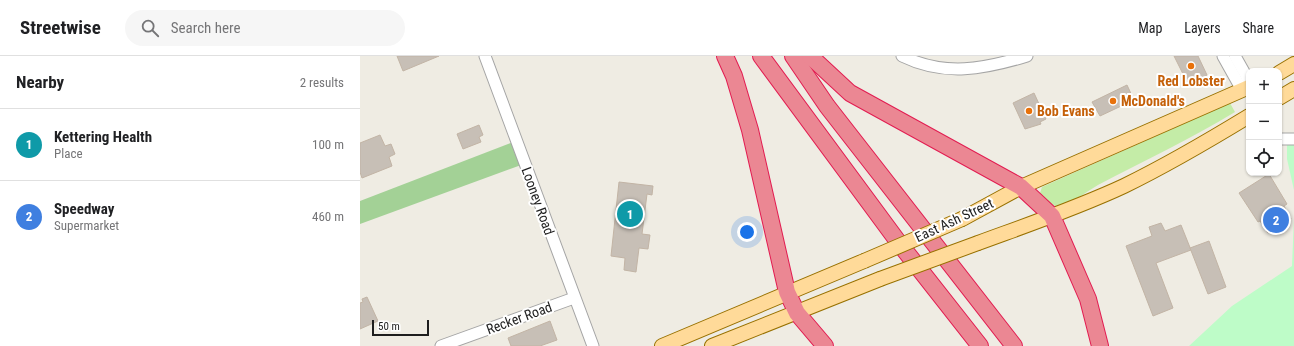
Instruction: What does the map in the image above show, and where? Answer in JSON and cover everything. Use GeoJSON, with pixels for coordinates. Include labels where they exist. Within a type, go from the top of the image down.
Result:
{"type":"FeatureCollection","features":[{"type":"Feature","properties":{"kind":"highway"},"geometry":{"type":"LineString","coordinates":[[725,56],[734,76],[750,130],[787,292],[797,313],[825,346]]}},
{"type":"Feature","properties":{"kind":"highway"},"geometry":{"type":"LineString","coordinates":[[761,56],[899,243],[980,346]]}},
{"type":"Feature","properties":{"kind":"highway"},"geometry":{"type":"LineString","coordinates":[[793,56],[827,106],[1014,346]]}},
{"type":"Feature","properties":{"kind":"highway"},"geometry":{"type":"LineString","coordinates":[[810,56],[850,93],[1022,187],[1052,216],[1088,299],[1100,346]]}},
{"type":"Feature","properties":{"kind":"main road"},"geometry":{"type":"LineString","coordinates":[[1282,71],[1294,64]]}},
{"type":"Feature","properties":{"kind":"main road","name":"East Ash Street"},"geometry":{"type":"LineString","coordinates":[[662,346],[962,219],[1022,187],[1246,89]]}},
{"type":"Feature","properties":{"kind":"main road"},"geometry":{"type":"LineString","coordinates":[[1282,96],[1294,89]]}},
{"type":"Feature","properties":{"kind":"main road","name":"East Ash Street"},"geometry":{"type":"LineString","coordinates":[[712,346],[880,279],[1052,216],[1124,186],[1186,154],[1246,118]]}},
{"type":"Feature","properties":{"kind":"street","name":"Looney Road"},"geometry":{"type":"LineString","coordinates":[[484,56],[592,346]]}},
{"type":"Feature","properties":{"kind":"street"},"geometry":{"type":"LineString","coordinates":[[902,56],[928,66],[957,70],[987,66],[1027,56]]}},
{"type":"Feature","properties":{"kind":"street"},"geometry":{"type":"LineString","coordinates":[[1223,56],[1246,88]]}},
{"type":"Feature","properties":{"kind":"street"},"geometry":{"type":"LineString","coordinates":[[1235,56],[1246,86]]}},
{"type":"Feature","properties":{"kind":"street"},"geometry":{"type":"LineString","coordinates":[[1282,140],[1294,139]]}},
{"type":"Feature","properties":{"kind":"street","name":"Recker Road"},"geometry":{"type":"LineString","coordinates":[[441,346],[574,298]]}},
{"type":"Feature","properties":{"kind":"green space"},"geometry":{"type":"Polygon","coordinates":[[[1230,103],[1235,112],[1184,141],[1098,185],[1072,201],[1055,206],[1039,196],[1042,187],[1230,103]]]}},
{"type":"Feature","properties":{"kind":"green space"},"geometry":{"type":"Polygon","coordinates":[[[1287,139],[1294,139],[1294,190],[1287,159],[1287,139]]]}},
{"type":"Feature","properties":{"kind":"green space"},"geometry":{"type":"Polygon","coordinates":[[[516,141],[524,164],[360,224],[360,201],[516,141]]]}},
{"type":"Feature","properties":{"kind":"green space"},"geometry":{"type":"Polygon","coordinates":[[[1294,217],[1294,346],[1189,346],[1232,306],[1292,266],[1294,217]]]}},
{"type":"Feature","properties":{"kind":"building"},"geometry":{"type":"Polygon","coordinates":[[[397,56],[439,56],[403,71],[397,56]]]}},
{"type":"Feature","properties":{"kind":"building","name":"Red Lobster"},"geometry":{"type":"Polygon","coordinates":[[[1174,56],[1198,56],[1207,75],[1197,81],[1195,78],[1187,82],[1174,56]]]}},
{"type":"Feature","properties":{"kind":"building","name":"McDonald's"},"geometry":{"type":"Polygon","coordinates":[[[1127,85],[1134,100],[1100,116],[1092,102],[1127,85]]]}},
{"type":"Feature","properties":{"kind":"building","name":"Bob Evans"},"geometry":{"type":"Polygon","coordinates":[[[1034,93],[1046,119],[1040,122],[1041,124],[1025,129],[1013,103],[1034,93]]]}},
{"type":"Feature","properties":{"kind":"building"},"geometry":{"type":"Polygon","coordinates":[[[479,125],[483,135],[479,137],[481,142],[463,149],[457,134],[479,125]]]}},
{"type":"Feature","properties":{"kind":"building"},"geometry":{"type":"Polygon","coordinates":[[[380,135],[385,146],[391,144],[395,154],[389,157],[392,166],[362,178],[360,172],[360,143],[380,135]]]}},
{"type":"Feature","properties":{"kind":"building"},"geometry":{"type":"Polygon","coordinates":[[[1266,176],[1270,176],[1287,204],[1284,206],[1291,219],[1268,233],[1260,221],[1258,222],[1239,193],[1266,176]]]}},
{"type":"Feature","properties":{"kind":"building"},"geometry":{"type":"Polygon","coordinates":[[[619,182],[653,186],[652,195],[647,194],[642,234],[650,235],[648,249],[639,248],[636,272],[624,270],[625,258],[611,256],[619,182]]]}},
{"type":"Feature","properties":{"kind":"building"},"geometry":{"type":"Polygon","coordinates":[[[1161,223],[1165,231],[1181,225],[1191,250],[1156,263],[1173,308],[1153,316],[1126,246],[1152,236],[1149,227],[1161,223]]]}},
{"type":"Feature","properties":{"kind":"building"},"geometry":{"type":"Polygon","coordinates":[[[1209,241],[1226,287],[1208,294],[1190,248],[1209,241]]]}},
{"type":"Feature","properties":{"kind":"building"},"geometry":{"type":"Polygon","coordinates":[[[367,297],[378,321],[360,329],[360,303],[363,302],[362,299],[367,297]]]}},
{"type":"Feature","properties":{"kind":"building"},"geometry":{"type":"Polygon","coordinates":[[[550,321],[557,340],[540,346],[511,346],[508,338],[550,321]]]}},
{"type":"Feature","properties":{"kind":"place","name":"Red Lobster"},"geometry":{"type":"Point","coordinates":[1191,66]}},
{"type":"Feature","properties":{"kind":"place","name":"McDonald's"},"geometry":{"type":"Point","coordinates":[1113,101]}},
{"type":"Feature","properties":{"kind":"place","name":"Bob Evans"},"geometry":{"type":"Point","coordinates":[1029,111]}},
{"type":"Feature","properties":{"kind":"place","name":"Kettering Health"},"geometry":{"type":"Point","coordinates":[630,214]}},
{"type":"Feature","properties":{"kind":"place","name":"Speedway"},"geometry":{"type":"Point","coordinates":[1276,220]}}]}
